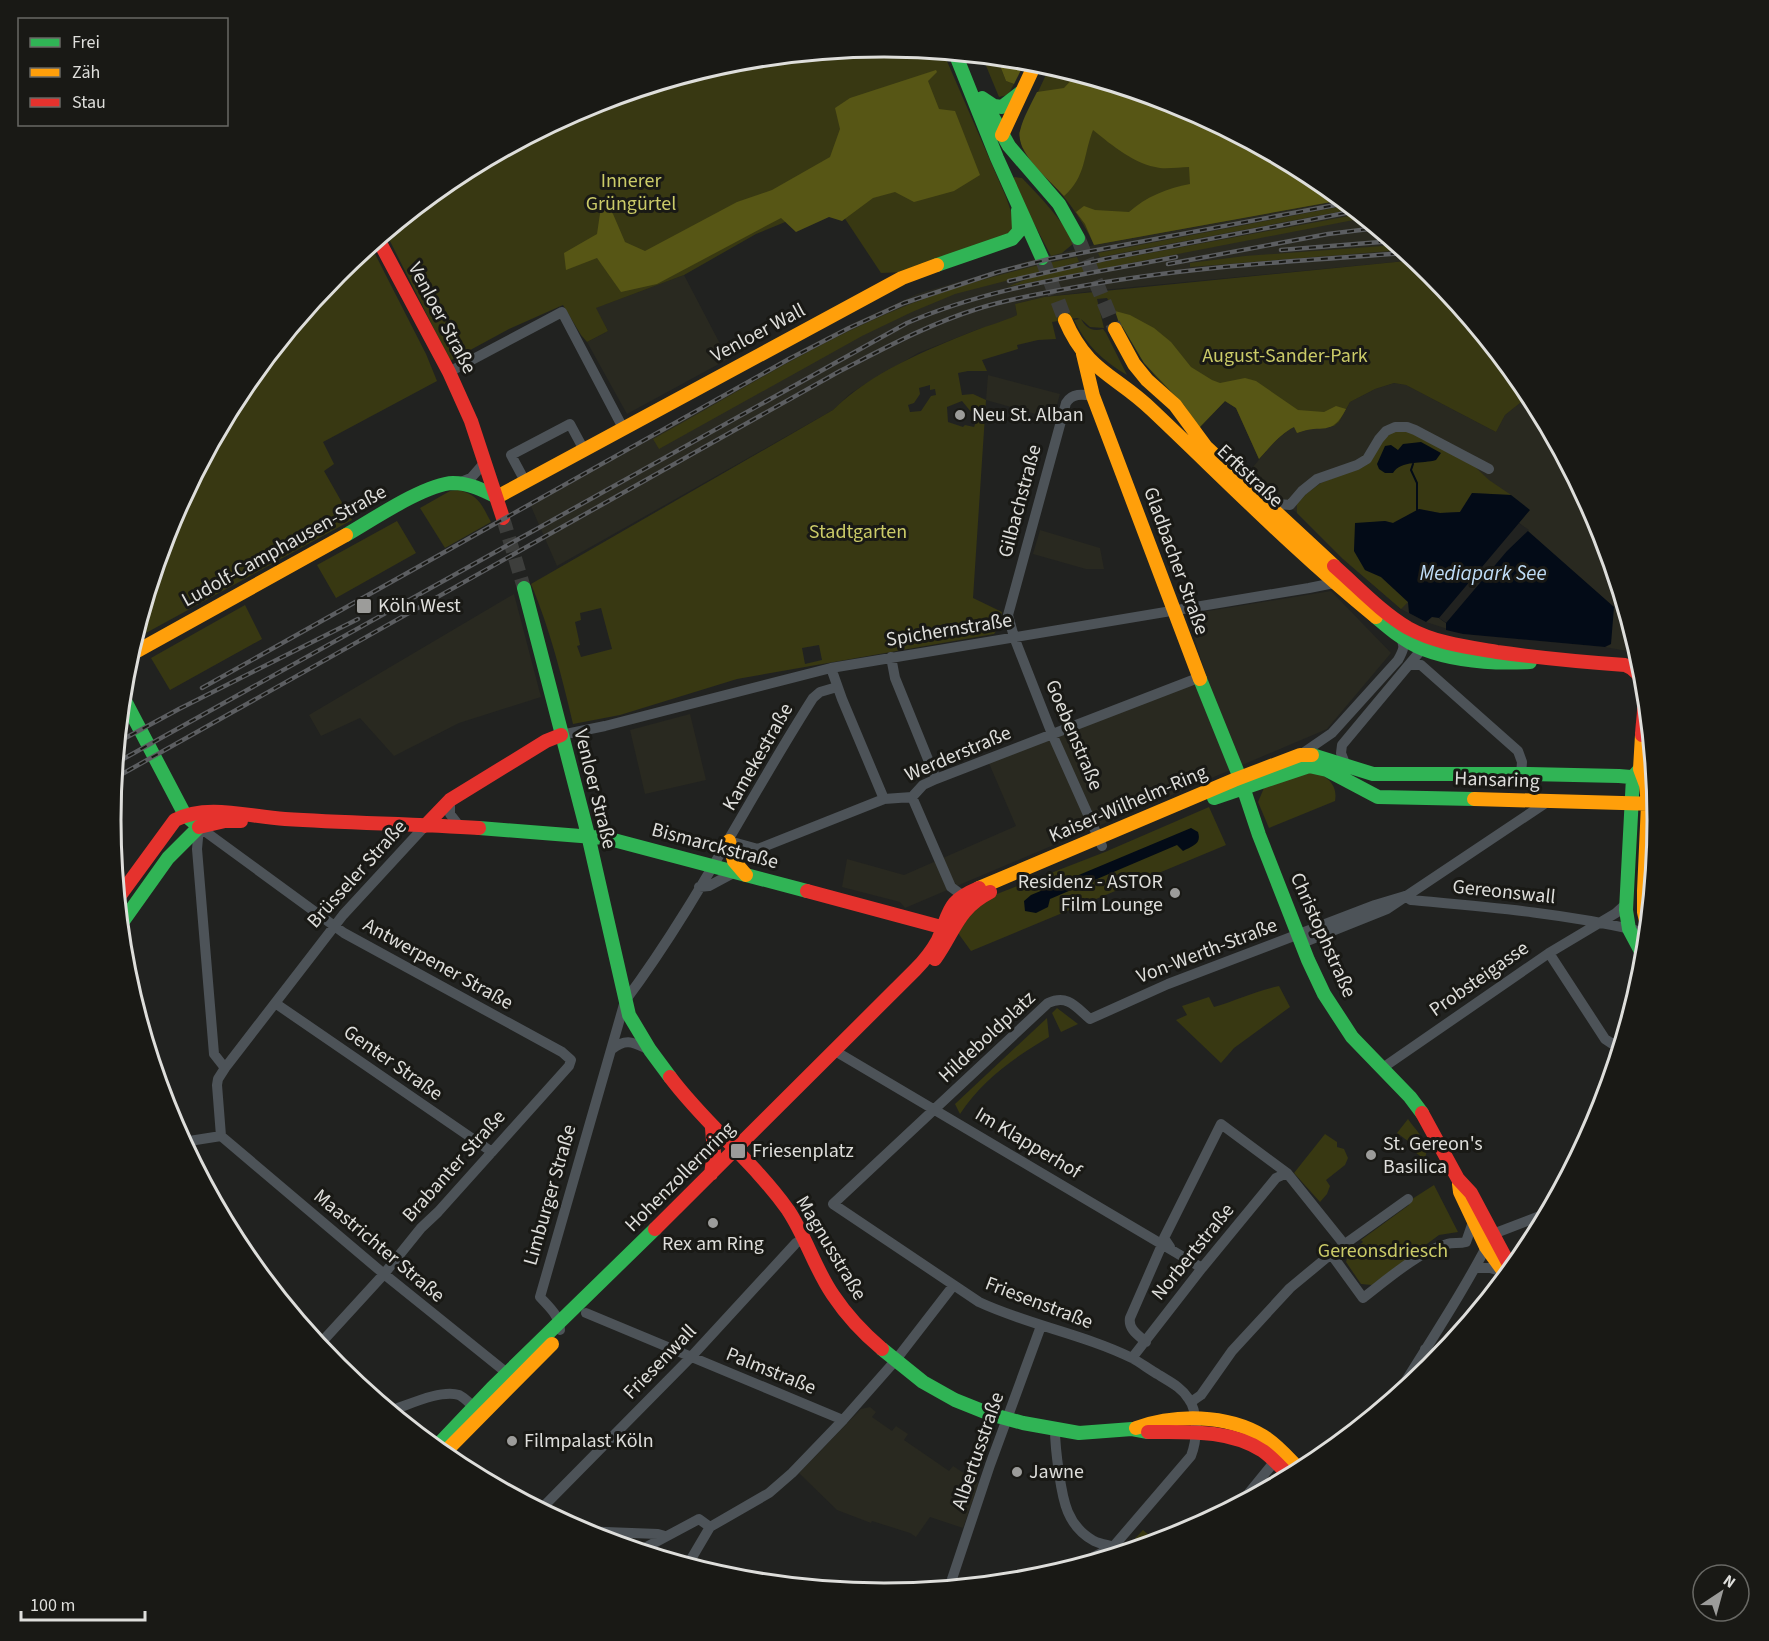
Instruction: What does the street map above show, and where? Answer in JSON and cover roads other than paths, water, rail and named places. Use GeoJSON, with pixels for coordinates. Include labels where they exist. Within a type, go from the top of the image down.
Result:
{"type":"FeatureCollection","features":[{"type":"Feature","properties":{"kind":"main road"},"geometry":{"type":"LineString","coordinates":[[958,61],[997,158],[1042,258]]}},
{"type":"Feature","properties":{"kind":"main road"},"geometry":{"type":"LineString","coordinates":[[968,62],[982,98],[1002,135],[1059,204],[1078,238]]}},
{"type":"Feature","properties":{"kind":"main road"},"geometry":{"type":"LineString","coordinates":[[997,158],[1002,135],[1031,72]]}},
{"type":"Feature","properties":{"kind":"main road"},"geometry":{"type":"LineString","coordinates":[[982,98],[992,106],[1000,108],[1022,92]]}},
{"type":"Feature","properties":{"kind":"main road"},"geometry":{"type":"LineString","coordinates":[[1005,176],[1008,171],[1013,170],[1038,179]]}},
{"type":"Feature","properties":{"kind":"main road","name":"Venloer Wall"},"geometry":{"type":"LineString","coordinates":[[497,497],[902,278],[1012,239],[1019,231],[1017,204]]}},
{"type":"Feature","properties":{"kind":"main road","name":"Venloer Straße"},"geometry":{"type":"LineString","coordinates":[[382,246],[449,372],[471,421],[503,518]]}},
{"type":"Feature","properties":{"kind":"main road","name":"Erftstraße"},"geometry":{"type":"LineString","coordinates":[[1065,320],[1074,341],[1099,372],[1129,390],[1147,405],[1339,579],[1407,627],[1424,643]]}},
{"type":"Feature","properties":{"kind":"main road","name":"Erftstraße"},"geometry":{"type":"LineString","coordinates":[[1115,329],[1124,348],[1147,380],[1175,405],[1206,447],[1295,529],[1374,618],[1400,637],[1424,643]]}},
{"type":"Feature","properties":{"kind":"main road","name":"Gladbacher Straße"},"geometry":{"type":"LineString","coordinates":[[1083,354],[1093,396],[1198,678],[1242,784]]}},
{"type":"Feature","properties":{"kind":"main road"},"geometry":{"type":"LineString","coordinates":[[461,482],[497,497]]}},
{"type":"Feature","properties":{"kind":"main road","name":"Ludolf-Camphausen-Straße"},"geometry":{"type":"LineString","coordinates":[[141,649],[426,490],[440,484],[461,482]]}},
{"type":"Feature","properties":{"kind":"main road","name":"Venloer Straße"},"geometry":{"type":"LineString","coordinates":[[524,588],[588,835],[625,1001]]}},
{"type":"Feature","properties":{"kind":"main road"},"geometry":{"type":"LineString","coordinates":[[1424,643],[1551,660],[1618,664],[1632,668]]}},
{"type":"Feature","properties":{"kind":"main road"},"geometry":{"type":"LineString","coordinates":[[127,915],[168,858],[199,827],[185,814],[130,710]]}},
{"type":"Feature","properties":{"kind":"main road","name":"Brüsseler Straße"},"geometry":{"type":"LineString","coordinates":[[425,826],[450,800],[546,741],[561,735]]}},
{"type":"Feature","properties":{"kind":"main road"},"geometry":{"type":"LineString","coordinates":[[1637,944],[1629,928],[1627,903],[1632,804],[1643,779],[1643,745]]}},
{"type":"Feature","properties":{"kind":"main road"},"geometry":{"type":"LineString","coordinates":[[1299,754],[1324,756],[1343,772]]}},
{"type":"Feature","properties":{"kind":"main road","name":"Kaiser-Wilhelm-Ring"},"geometry":{"type":"LineString","coordinates":[[947,926],[954,902],[962,895],[1208,800],[1299,754]]}},
{"type":"Feature","properties":{"kind":"main road","name":"Kaiser-Wilhelm-Ring"},"geometry":{"type":"LineString","coordinates":[[1242,784],[1309,766],[1343,772]]}},
{"type":"Feature","properties":{"kind":"main road","name":"Hansaring"},"geometry":{"type":"LineString","coordinates":[[1343,772],[1521,774],[1643,779]]}},
{"type":"Feature","properties":{"kind":"main road","name":"Hansaring"},"geometry":{"type":"LineString","coordinates":[[1343,772],[1378,796],[1647,804]]}},
{"type":"Feature","properties":{"kind":"main road"},"geometry":{"type":"LineString","coordinates":[[1575,802],[1612,796],[1643,779]]}},
{"type":"Feature","properties":{"kind":"main road","name":"Christophstraße"},"geometry":{"type":"LineString","coordinates":[[1242,784],[1259,835],[1310,966],[1352,1037],[1410,1097],[1425,1118],[1458,1179]]}},
{"type":"Feature","properties":{"kind":"main road","name":"Bismarckstraße"},"geometry":{"type":"LineString","coordinates":[[185,814],[228,812],[282,819],[588,835],[608,838],[901,916]]}},
{"type":"Feature","properties":{"kind":"main road"},"geometry":{"type":"LineString","coordinates":[[125,889],[175,820],[185,814]]}},
{"type":"Feature","properties":{"kind":"main road","name":"Bismarckstraße"},"geometry":{"type":"LineString","coordinates":[[199,827],[225,821],[282,819]]}},
{"type":"Feature","properties":{"kind":"main road"},"geometry":{"type":"LineString","coordinates":[[1645,884],[1648,831]]}},
{"type":"Feature","properties":{"kind":"main road"},"geometry":{"type":"LineString","coordinates":[[729,841],[734,861],[741,873]]}},
{"type":"Feature","properties":{"kind":"main road","name":"Kaiser-Wilhelm-Ring"},"geometry":{"type":"LineString","coordinates":[[947,926],[978,897],[1100,842]]}},
{"type":"Feature","properties":{"kind":"main road"},"geometry":{"type":"LineString","coordinates":[[901,916],[947,926]]}},
{"type":"Feature","properties":{"kind":"main road"},"geometry":{"type":"LineString","coordinates":[[901,916],[920,925],[936,941]]}},
{"type":"Feature","properties":{"kind":"main road","name":"Hohenzollernring"},"geometry":{"type":"LineString","coordinates":[[839,1053],[933,948],[947,926]]}},
{"type":"Feature","properties":{"kind":"main road","name":"Hohenzollernring"},"geometry":{"type":"LineString","coordinates":[[441,1441],[474,1407],[553,1344],[586,1313],[737,1154],[839,1053],[899,1000],[932,963],[947,926]]}},
{"type":"Feature","properties":{"kind":"main road"},"geometry":{"type":"LineString","coordinates":[[625,1001],[632,1021],[650,1050],[687,1100],[737,1154]]}},
{"type":"Feature","properties":{"kind":"main road"},"geometry":{"type":"LineString","coordinates":[[711,1174],[714,1153],[712,1128]]}},
{"type":"Feature","properties":{"kind":"main road","name":"Hohenzollernring"},"geometry":{"type":"LineString","coordinates":[[449,1447],[560,1323],[711,1174],[737,1154]]}},
{"type":"Feature","properties":{"kind":"main road","name":"Magnusstraße"},"geometry":{"type":"LineString","coordinates":[[737,1154],[774,1192],[789,1212],[826,1283],[857,1327],[895,1361],[924,1382],[955,1400],[1008,1419],[1055,1430],[1079,1433],[1132,1430],[1145,1432],[1195,1425]]}},
{"type":"Feature","properties":{"kind":"main road"},"geometry":{"type":"LineString","coordinates":[[1458,1179],[1460,1192],[1473,1222],[1486,1247],[1503,1267]]}},
{"type":"Feature","properties":{"kind":"main road"},"geometry":{"type":"LineString","coordinates":[[1458,1179],[1471,1193],[1493,1234],[1505,1264]]}},
{"type":"Feature","properties":{"kind":"main road"},"geometry":{"type":"LineString","coordinates":[[1195,1425],[1230,1422],[1251,1430],[1281,1450],[1294,1464]]}},
{"type":"Feature","properties":{"kind":"main road"},"geometry":{"type":"LineString","coordinates":[[1195,1425],[1255,1446],[1284,1470]]}},
{"type":"Feature","properties":{"kind":"street"},"geometry":{"type":"LineString","coordinates":[[449,372],[562,312],[623,428]]}},
{"type":"Feature","properties":{"kind":"street","name":"Gilbachstraße"},"geometry":{"type":"LineString","coordinates":[[1014,637],[1008,615],[1066,403],[1069,398],[1078,394],[1093,396]]}},
{"type":"Feature","properties":{"kind":"street"},"geometry":{"type":"LineString","coordinates":[[526,483],[511,455],[570,424],[584,450]]}},
{"type":"Feature","properties":{"kind":"street"},"geometry":{"type":"LineString","coordinates":[[1290,505],[1317,479],[1357,465],[1367,459],[1379,439],[1386,431],[1395,427],[1415,430],[1489,469]]}},
{"type":"Feature","properties":{"kind":"street","name":"Ludolf-Camphausen-Straße"},"geometry":{"type":"LineString","coordinates":[[461,482],[471,478],[485,462]]}},
{"type":"Feature","properties":{"kind":"street"},"geometry":{"type":"LineString","coordinates":[[1267,503],[1290,505]]}},
{"type":"Feature","properties":{"kind":"street"},"geometry":{"type":"LineString","coordinates":[[1290,505],[1295,529]]}},
{"type":"Feature","properties":{"kind":"street","name":"Spichernstraße"},"geometry":{"type":"LineString","coordinates":[[561,735],[605,726],[831,668],[1173,611],[1339,579]]}},
{"type":"Feature","properties":{"kind":"street","name":"Goebenstraße"},"geometry":{"type":"LineString","coordinates":[[1014,637],[1052,734],[1100,842]]}},
{"type":"Feature","properties":{"kind":"street"},"geometry":{"type":"LineString","coordinates":[[1299,754],[1332,733],[1398,660],[1404,643],[1400,637]]}},
{"type":"Feature","properties":{"kind":"street"},"geometry":{"type":"LineString","coordinates":[[1343,772],[1342,745],[1410,664],[1424,643]]}},
{"type":"Feature","properties":{"kind":"street"},"geometry":{"type":"LineString","coordinates":[[891,657],[895,678],[936,779]]}},
{"type":"Feature","properties":{"kind":"street"},"geometry":{"type":"LineString","coordinates":[[1410,664],[1420,665],[1518,751],[1522,762],[1521,774]]}},
{"type":"Feature","properties":{"kind":"street"},"geometry":{"type":"LineString","coordinates":[[831,668],[884,799]]}},
{"type":"Feature","properties":{"kind":"street","name":"Werderstraße"},"geometry":{"type":"LineString","coordinates":[[729,841],[758,849],[884,799],[912,796],[923,785],[936,779],[1198,678]]}},
{"type":"Feature","properties":{"kind":"street","name":"Kamekestraße"},"geometry":{"type":"LineString","coordinates":[[625,1001],[729,841],[813,698],[820,692],[837,687]]}},
{"type":"Feature","properties":{"kind":"street"},"geometry":{"type":"LineString","coordinates":[[912,796],[951,887],[962,895]]}},
{"type":"Feature","properties":{"kind":"street"},"geometry":{"type":"LineString","coordinates":[[450,800],[450,814],[460,827]]}},
{"type":"Feature","properties":{"kind":"street","name":"Von-Werth-Straße"},"geometry":{"type":"LineString","coordinates":[[1066,1000],[1090,1019],[1168,984],[1300,939],[1375,904],[1405,896],[1547,802]]}},
{"type":"Feature","properties":{"kind":"street","name":"Brüsseler Straße"},"geometry":{"type":"LineString","coordinates":[[221,1136],[218,1079],[225,1068],[334,925],[425,826]]}},
{"type":"Feature","properties":{"kind":"street"},"geometry":{"type":"LineString","coordinates":[[199,827],[197,849],[214,1054],[225,1068]]}},
{"type":"Feature","properties":{"kind":"street","name":"Antwerpener Straße"},"geometry":{"type":"LineString","coordinates":[[199,827],[334,925],[562,1052],[570,1059],[571,1063],[568,1066]]}},
{"type":"Feature","properties":{"kind":"street"},"geometry":{"type":"LineString","coordinates":[[699,887],[710,886],[741,873]]}},
{"type":"Feature","properties":{"kind":"street","name":"Gereonswall"},"geometry":{"type":"LineString","coordinates":[[1405,896],[1411,900],[1508,909],[1639,930]]}},
{"type":"Feature","properties":{"kind":"street"},"geometry":{"type":"LineString","coordinates":[[1600,922],[1627,903]]}},
{"type":"Feature","properties":{"kind":"street","name":"Probsteigasse"},"geometry":{"type":"LineString","coordinates":[[1381,1069],[1549,953],[1600,922]]}},
{"type":"Feature","properties":{"kind":"street"},"geometry":{"type":"LineString","coordinates":[[1549,953],[1605,1039],[1614,1043]]}},
{"type":"Feature","properties":{"kind":"street","name":"Hildeboldplatz"},"geometry":{"type":"LineString","coordinates":[[936,1109],[1048,1003],[1059,999],[1066,1000]]}},
{"type":"Feature","properties":{"kind":"street","name":"Limburger Straße"},"geometry":{"type":"LineString","coordinates":[[560,1323],[554,1312],[540,1297],[625,1001]]}},
{"type":"Feature","properties":{"kind":"street","name":"Genter Straße"},"geometry":{"type":"LineString","coordinates":[[275,1003],[492,1152]]}},
{"type":"Feature","properties":{"kind":"street"},"geometry":{"type":"LineString","coordinates":[[612,1050],[627,1041],[650,1050]]}},
{"type":"Feature","properties":{"kind":"street","name":"Im Klapperhof"},"geometry":{"type":"LineString","coordinates":[[839,1053],[1202,1268]]}},
{"type":"Feature","properties":{"kind":"street","name":"Brabanter Straße"},"geometry":{"type":"LineString","coordinates":[[325,1339],[568,1066]]}},
{"type":"Feature","properties":{"kind":"street","name":"Friesenstraße"},"geometry":{"type":"LineString","coordinates":[[936,1109],[833,1204],[979,1302],[1001,1312],[1132,1358],[1180,1389],[1191,1402]]}},
{"type":"Feature","properties":{"kind":"street"},"geometry":{"type":"LineString","coordinates":[[1170,1248],[1164,1238],[1221,1124],[1287,1173],[1344,1244]]}},
{"type":"Feature","properties":{"kind":"street"},"geometry":{"type":"LineString","coordinates":[[192,1141],[221,1136]]}},
{"type":"Feature","properties":{"kind":"street","name":"Maastrichter Straße"},"geometry":{"type":"LineString","coordinates":[[221,1136],[384,1274],[511,1377]]}},
{"type":"Feature","properties":{"kind":"street","name":"Norbertstraße"},"geometry":{"type":"LineString","coordinates":[[1132,1358],[1276,1178],[1287,1173]]}},
{"type":"Feature","properties":{"kind":"street"},"geometry":{"type":"LineString","coordinates":[[1106,1550],[1113,1547],[1191,1456],[1195,1425],[1191,1402],[1201,1395],[1232,1351],[1290,1288],[1344,1244],[1408,1198]]}},
{"type":"Feature","properties":{"kind":"street"},"geometry":{"type":"LineString","coordinates":[[1410,1373],[1476,1268],[1493,1234],[1536,1217]]}},
{"type":"Feature","properties":{"kind":"street"},"geometry":{"type":"LineString","coordinates":[[1331,1254],[1363,1298],[1405,1267],[1438,1247],[1466,1242],[1473,1222]]}},
{"type":"Feature","properties":{"kind":"street","name":"Friesenwall"},"geometry":{"type":"LineString","coordinates":[[546,1504],[691,1357],[796,1243],[804,1239]]}},
{"type":"Feature","properties":{"kind":"street"},"geometry":{"type":"LineString","coordinates":[[1146,1341],[1131,1329],[1130,1318],[1161,1247],[1170,1248]]}},
{"type":"Feature","properties":{"kind":"street"},"geometry":{"type":"LineString","coordinates":[[1476,1268],[1500,1271]]}},
{"type":"Feature","properties":{"kind":"street"},"geometry":{"type":"LineString","coordinates":[[692,1559],[714,1525],[769,1493],[792,1473],[895,1361],[953,1286]]}},
{"type":"Feature","properties":{"kind":"street","name":"Palmstraße"},"geometry":{"type":"LineString","coordinates":[[586,1313],[843,1419]]}},
{"type":"Feature","properties":{"kind":"street"},"geometry":{"type":"LineString","coordinates":[[553,1344],[560,1323]]}},
{"type":"Feature","properties":{"kind":"street","name":"Albertusstraße"},"geometry":{"type":"LineString","coordinates":[[952,1580],[1041,1326]]}},
{"type":"Feature","properties":{"kind":"street"},"geometry":{"type":"LineString","coordinates":[[1425,1349],[1431,1353]]}},
{"type":"Feature","properties":{"kind":"street"},"geometry":{"type":"LineString","coordinates":[[398,1408],[434,1396],[453,1394],[462,1396],[474,1407]]}},
{"type":"Feature","properties":{"kind":"street"},"geometry":{"type":"LineString","coordinates":[[1055,1430],[1062,1494],[1071,1520],[1095,1542],[1117,1547]]}},
{"type":"Feature","properties":{"kind":"street"},"geometry":{"type":"LineString","coordinates":[[1252,1489],[1275,1461]]}},
{"type":"Feature","properties":{"kind":"street"},"geometry":{"type":"LineString","coordinates":[[648,1546],[699,1519],[714,1525]]}},
{"type":"Feature","properties":{"kind":"street"},"geometry":{"type":"LineString","coordinates":[[608,1532],[665,1536]]}},
{"type":"Feature","properties":{"kind":"water"},"geometry":{"type":"Polygon","coordinates":[[[1421,442],[1441,453],[1436,460],[1407,464],[1393,473],[1385,473],[1379,469],[1377,464],[1385,446],[1391,445],[1398,450],[1403,444],[1421,442]]]}},
{"type":"Feature","properties":{"kind":"water","name":"Mediapark See"},"geometry":{"type":"Polygon","coordinates":[[[1472,493],[1511,495],[1530,510],[1519,523],[1614,607],[1611,644],[1605,647],[1463,634],[1446,630],[1446,623],[1439,618],[1432,617],[1426,622],[1409,613],[1408,602],[1381,577],[1365,570],[1354,551],[1355,523],[1385,521],[1393,523],[1419,509],[1440,513],[1460,512],[1472,493]]]}},
{"type":"Feature","properties":{"kind":"water"},"geometry":{"type":"Polygon","coordinates":[[[1191,828],[1198,832],[1199,839],[1183,851],[1177,845],[1050,899],[1048,907],[1036,913],[1025,911],[1024,901],[1031,895],[1191,828]]]}},
{"type":"Feature","properties":{"kind":"waterway"},"geometry":{"type":"LineString","coordinates":[[1413,464],[1411,470],[1417,483],[1417,510]]}},
{"type":"Feature","properties":{"kind":"tunnel"},"geometry":{"type":"LineString","coordinates":[[1078,238],[1115,329]]}},
{"type":"Feature","properties":{"kind":"tunnel"},"geometry":{"type":"LineString","coordinates":[[1042,258],[1065,320]]}},
{"type":"Feature","properties":{"kind":"tunnel"},"geometry":{"type":"LineString","coordinates":[[503,518],[524,588]]}},
{"type":"Feature","properties":{"kind":"railway"},"geometry":{"type":"LineString","coordinates":[[202,688],[789,359],[904,303],[998,272],[1049,259],[1335,205]]}},
{"type":"Feature","properties":{"kind":"railway"},"geometry":{"type":"LineString","coordinates":[[1009,281],[1105,259],[1346,213]]}},
{"type":"Feature","properties":{"kind":"railway"},"geometry":{"type":"LineString","coordinates":[[1168,264],[1328,234],[1367,229]]}},
{"type":"Feature","properties":{"kind":"railway"},"geometry":{"type":"LineString","coordinates":[[1281,250],[1383,242]]}},
{"type":"Feature","properties":{"kind":"railway"},"geometry":{"type":"LineString","coordinates":[[123,774],[840,371],[942,322],[977,309],[1012,300],[1113,281],[1238,266],[1396,254]]}},
{"type":"Feature","properties":{"kind":"railway"},"geometry":{"type":"LineString","coordinates":[[124,758],[907,323],[939,310],[1005,291],[1176,257]]}},
{"type":"Feature","properties":{"kind":"railway"},"geometry":{"type":"LineString","coordinates":[[126,737],[358,619]]}},
{"type":"Feature","properties":{"kind":"place","name":"Neu St. Alban"},"geometry":{"type":"Point","coordinates":[960,415]}},
{"type":"Feature","properties":{"kind":"place","name":"Köln West"},"geometry":{"type":"Point","coordinates":[364,606]}},
{"type":"Feature","properties":{"kind":"place","name":"Residenz - ASTOR Film Lounge"},"geometry":{"type":"Point","coordinates":[1175,893]}},
{"type":"Feature","properties":{"kind":"place","name":"Friesenplatz"},"geometry":{"type":"Point","coordinates":[738,1151]}},
{"type":"Feature","properties":{"kind":"place","name":"St. Gereon's Basilica"},"geometry":{"type":"Point","coordinates":[1371,1155]}},
{"type":"Feature","properties":{"kind":"place","name":"Rex am Ring"},"geometry":{"type":"Point","coordinates":[713,1223]}},
{"type":"Feature","properties":{"kind":"place","name":"Filmpalast Köln"},"geometry":{"type":"Point","coordinates":[512,1441]}},
{"type":"Feature","properties":{"kind":"place","name":"Jawne"},"geometry":{"type":"Point","coordinates":[1017,1472]}},
{"type":"Feature","properties":{"kind":"park label","name":"Innerer Grüngürtel"},"geometry":{"type":"Point","coordinates":[631,192]}},
{"type":"Feature","properties":{"kind":"park label","name":"August-Sander-Park"},"geometry":{"type":"Point","coordinates":[1285,356]}},
{"type":"Feature","properties":{"kind":"park label","name":"Stadtgarten"},"geometry":{"type":"Point","coordinates":[858,532]}},
{"type":"Feature","properties":{"kind":"park label","name":"Gereonsdriesch"},"geometry":{"type":"Point","coordinates":[1383,1251]}}]}
